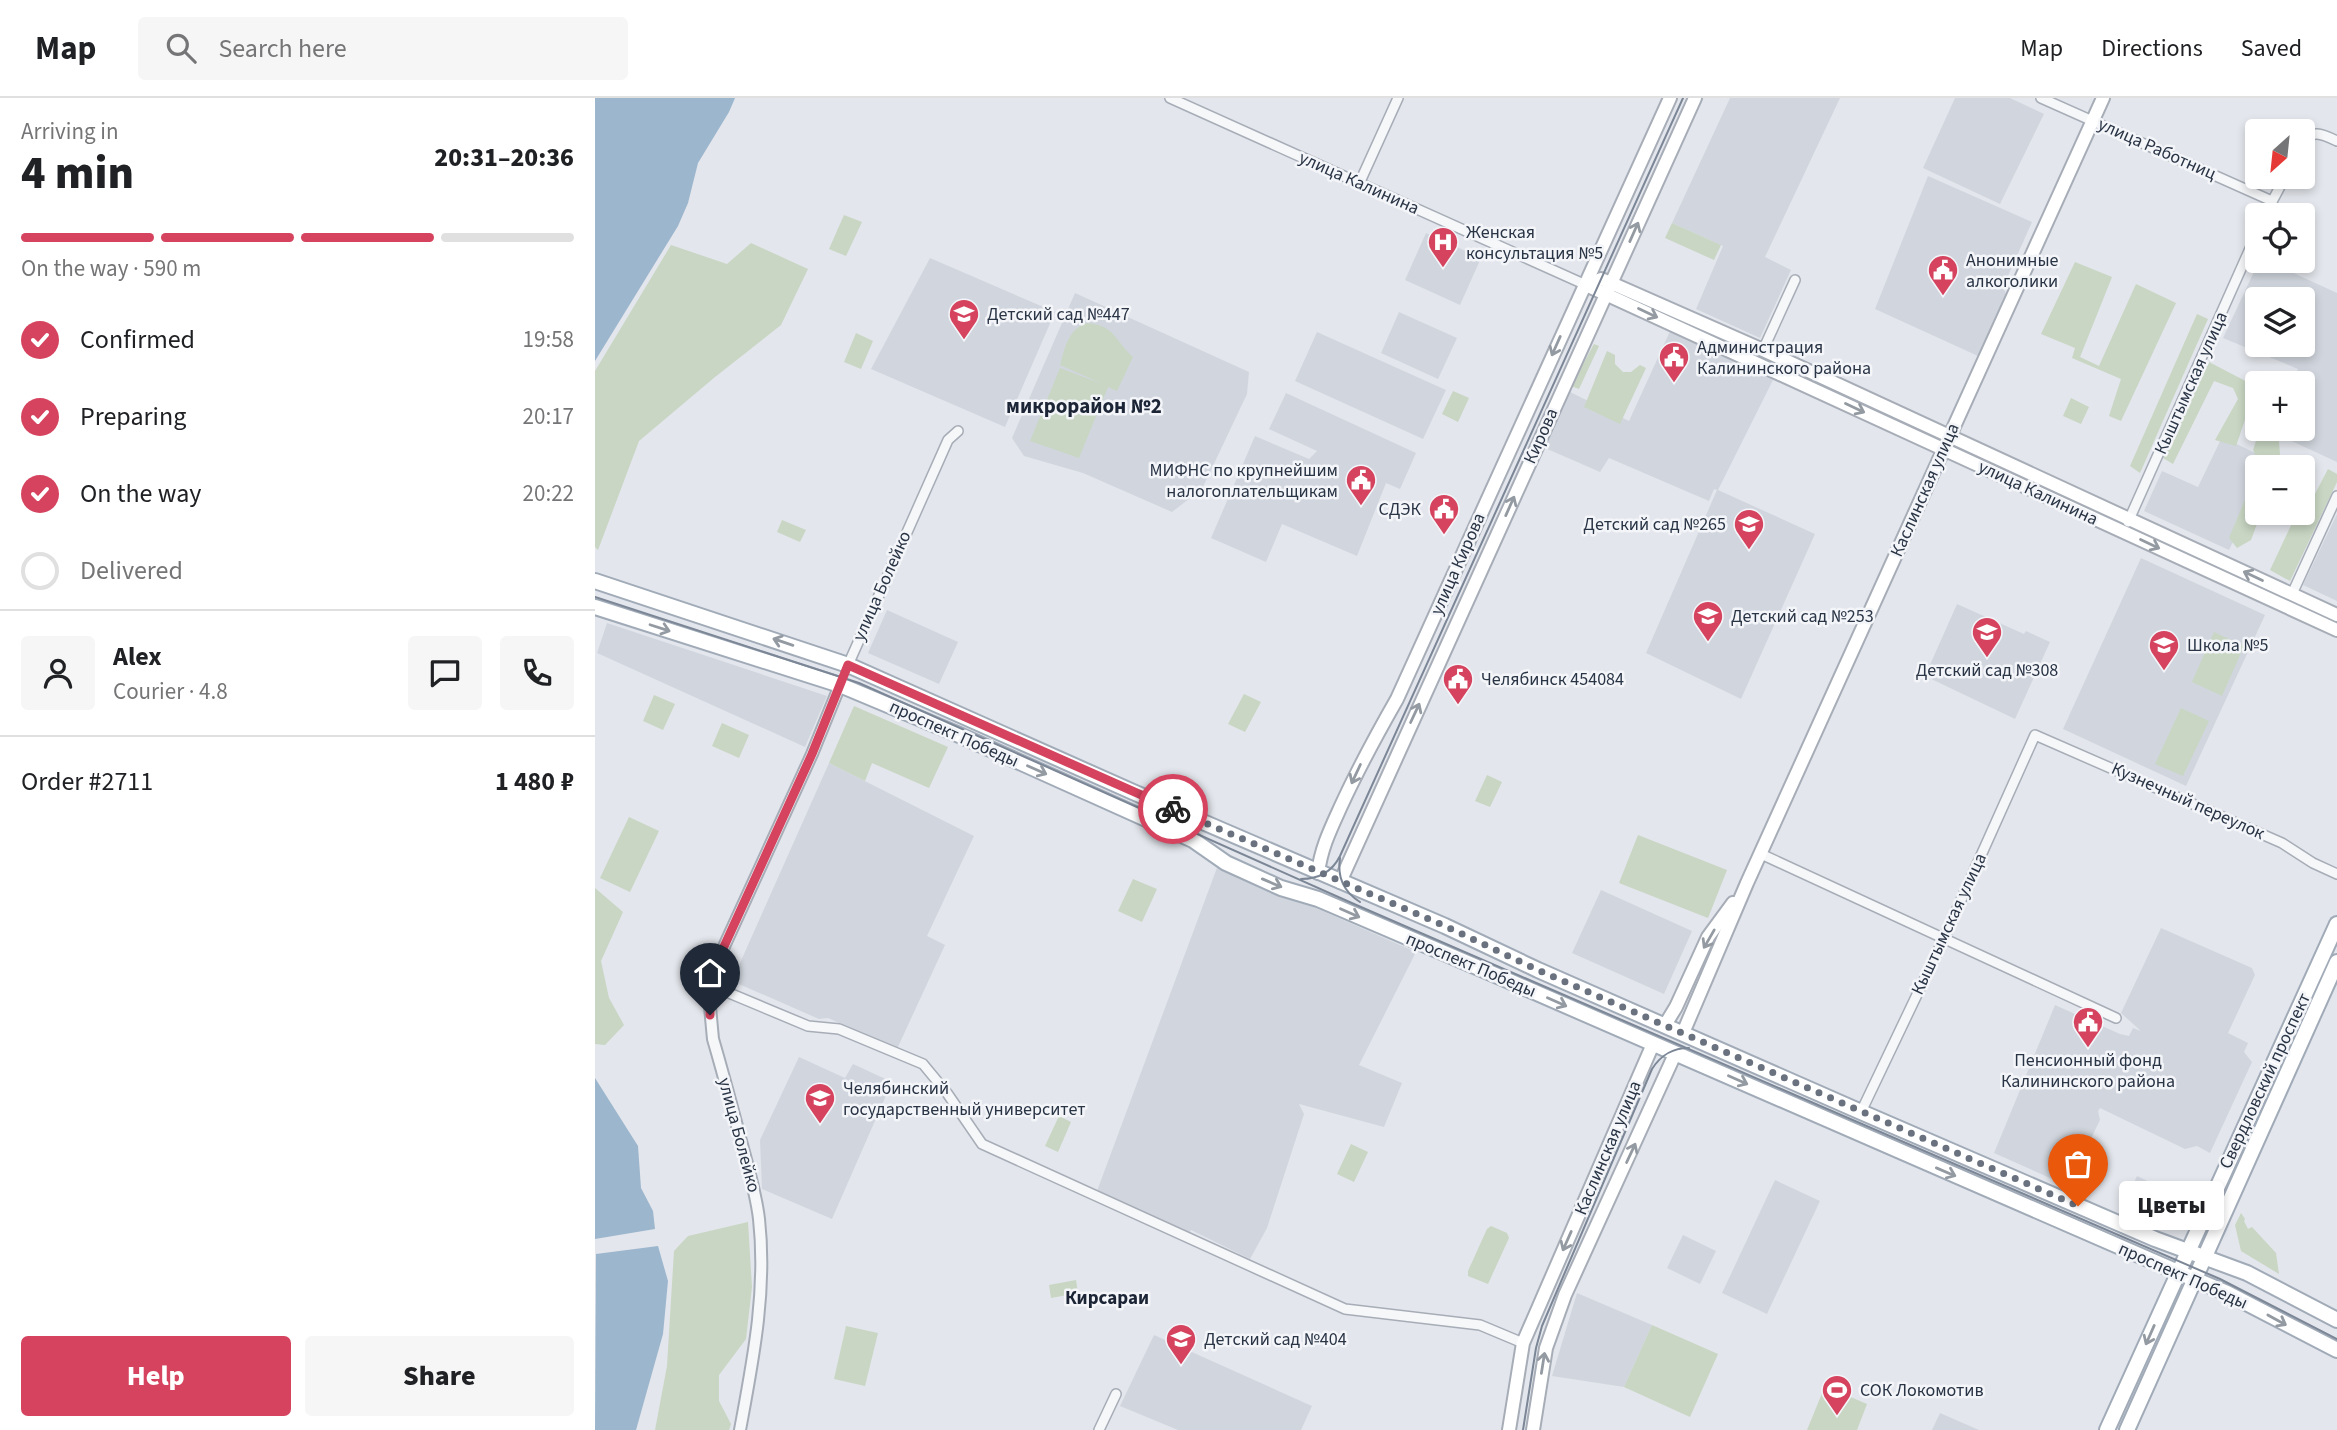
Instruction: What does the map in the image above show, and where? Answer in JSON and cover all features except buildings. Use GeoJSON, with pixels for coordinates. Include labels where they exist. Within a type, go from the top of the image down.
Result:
{"type":"FeatureCollection","features":[{"type":"Feature","properties":{"kind":"main road","name":"улица Кирова"},"geometry":{"type":"LineString","coordinates":[[1318,899],[1322,849],[1369,746],[1397,699],[1670,98]]}},
{"type":"Feature","properties":{"kind":"main road","name":"Кирова"},"geometry":{"type":"LineString","coordinates":[[1340,882],[1695,98]]}},
{"type":"Feature","properties":{"kind":"main road","name":"Каслинская улица"},"geometry":{"type":"LineString","coordinates":[[1533,1430],[1546,1348],[1565,1295],[1675,1054],[1747,883],[2103,98]]}},
{"type":"Feature","properties":{"kind":"main road","name":"улица Калинина"},"geometry":{"type":"LineString","coordinates":[[1586,285],[1609,288],[1763,350],[2337,615]]}},
{"type":"Feature","properties":{"kind":"main road","name":"улица Калинина"},"geometry":{"type":"LineString","coordinates":[[1609,288],[1943,449],[2337,630]]}},
{"type":"Feature","properties":{"kind":"main road","name":"проспект Победы"},"geometry":{"type":"LineString","coordinates":[[595,581],[848,665],[1318,873],[1445,926],[1538,970],[1861,1112],[2187,1251],[2247,1273],[2337,1320]]}},
{"type":"Feature","properties":{"kind":"main road","name":"проспект Победы"},"geometry":{"type":"LineString","coordinates":[[595,607],[840,685],[957,734],[1193,841],[1226,863],[1281,888],[1318,899],[2194,1279],[2337,1350]]}},
{"type":"Feature","properties":{"kind":"main road","name":"улица Болейко"},"geometry":{"type":"LineString","coordinates":[[840,685],[848,665]]}},
{"type":"Feature","properties":{"kind":"main road"},"geometry":{"type":"LineString","coordinates":[[1318,899],[1340,882]]}},
{"type":"Feature","properties":{"kind":"main road","name":"Каслинская улица"},"geometry":{"type":"LineString","coordinates":[[1509,1430],[1523,1343],[1653,1044],[1676,1007],[1708,937],[1747,883]]}},
{"type":"Feature","properties":{"kind":"main road","name":"Свердловский проспект"},"geometry":{"type":"LineString","coordinates":[[2107,1430],[2337,924]]}},
{"type":"Feature","properties":{"kind":"main road","name":"Свердловский проспект"},"geometry":{"type":"LineString","coordinates":[[2126,1430],[2337,962]]}},
{"type":"Feature","properties":{"kind":"street","name":"улица Калинина"},"geometry":{"type":"LineString","coordinates":[[1170,98],[1586,285]]}},
{"type":"Feature","properties":{"kind":"street"},"geometry":{"type":"LineString","coordinates":[[1359,184],[1398,98]]}},
{"type":"Feature","properties":{"kind":"street","name":"улица Работниц"},"geometry":{"type":"LineString","coordinates":[[2041,98],[2272,201]]}},
{"type":"Feature","properties":{"kind":"street"},"geometry":{"type":"LineString","coordinates":[[2315,133],[2337,141]]}},
{"type":"Feature","properties":{"kind":"street"},"geometry":{"type":"LineString","coordinates":[[2272,201],[2278,189]]}},
{"type":"Feature","properties":{"kind":"street","name":"Кыштымская улица"},"geometry":{"type":"LineString","coordinates":[[2123,532],[2245,260]]}},
{"type":"Feature","properties":{"kind":"street"},"geometry":{"type":"LineString","coordinates":[[1763,350],[1795,280]]}},
{"type":"Feature","properties":{"kind":"street","name":"улица Болейко"},"geometry":{"type":"LineString","coordinates":[[848,665],[948,440],[958,431]]}},
{"type":"Feature","properties":{"kind":"street"},"geometry":{"type":"LineString","coordinates":[[2292,594],[2337,496]]}},
{"type":"Feature","properties":{"kind":"street","name":"улица Болейко"},"geometry":{"type":"LineString","coordinates":[[740,1430],[759,1323],[762,1271],[759,1218],[751,1178],[713,1038],[710,985],[723,947],[812,754],[840,685]]}},
{"type":"Feature","properties":{"kind":"street","name":"Кыштымская улица"},"geometry":{"type":"LineString","coordinates":[[1861,1112],[1944,938],[2035,735]]}},
{"type":"Feature","properties":{"kind":"street","name":"Кузнечный переулок"},"geometry":{"type":"LineString","coordinates":[[2035,735],[2282,843],[2313,863],[2337,874]]}},
{"type":"Feature","properties":{"kind":"street"},"geometry":{"type":"LineString","coordinates":[[1761,853],[2116,1018]]}},
{"type":"Feature","properties":{"kind":"street"},"geometry":{"type":"LineString","coordinates":[[710,985],[808,1026],[839,1029],[923,1064],[947,1093],[982,1144],[1345,1309],[1480,1325],[1523,1343]]}},
{"type":"Feature","properties":{"kind":"street"},"geometry":{"type":"LineString","coordinates":[[1099,1430],[1116,1394]]}},
{"type":"Feature","properties":{"kind":"shaded area"},"geometry":{"type":"Polygon","coordinates":[[[1730,98],[1840,98],[1765,257],[1791,270],[1760,338],[1696,309],[1723,246],[1672,223],[1730,98]]]}},
{"type":"Feature","properties":{"kind":"shaded area"},"geometry":{"type":"Polygon","coordinates":[[[1955,98],[2010,98],[2044,114],[2000,204],[1923,168],[1955,98]]]}},
{"type":"Feature","properties":{"kind":"shaded area"},"geometry":{"type":"Polygon","coordinates":[[[1928,176],[2032,222],[2003,287],[2006,294],[1978,356],[1875,309],[1928,176]]]}},
{"type":"Feature","properties":{"kind":"shaded area","name":"Женская консультация №5"},"geometry":{"type":"Polygon","coordinates":[[[1426,233],[1481,258],[1460,305],[1405,280],[1426,233]]]}},
{"type":"Feature","properties":{"kind":"shaded area","name":"Детский сад №447"},"geometry":{"type":"Polygon","coordinates":[[[930,258],[1055,312],[1005,427],[871,369],[930,258]]]}},
{"type":"Feature","properties":{"kind":"shaded area"},"geometry":{"type":"Polygon","coordinates":[[[2253,273],[2294,273],[2337,293],[2337,462],[2292,441],[2315,441],[2315,371],[2297,371],[2298,369],[2269,357],[2315,357],[2315,287],[2247,287],[2253,273]]]}},
{"type":"Feature","properties":{"kind":"shaded area"},"geometry":{"type":"Polygon","coordinates":[[[2245,291],[2245,347],[2223,338],[2245,291]]]}},
{"type":"Feature","properties":{"kind":"shaded area"},"geometry":{"type":"Polygon","coordinates":[[[1075,293],[1249,372],[1247,394],[1202,489],[1172,512],[1083,473],[1024,456],[1012,438],[1075,293]]]}},
{"type":"Feature","properties":{"kind":"shaded area"},"geometry":{"type":"Polygon","coordinates":[[[1399,312],[1457,338],[1438,379],[1381,353],[1399,312]]]}},
{"type":"Feature","properties":{"kind":"shaded area"},"geometry":{"type":"Polygon","coordinates":[[[1671,329],[1775,376],[1718,490],[1815,534],[1741,699],[1646,653],[1717,490],[1714,489],[1709,501],[1609,458],[1600,472],[1545,448],[1570,392],[1629,421],[1671,329]]]}},
{"type":"Feature","properties":{"kind":"shaded area"},"geometry":{"type":"Polygon","coordinates":[[[1317,332],[1446,390],[1423,439],[1295,381],[1317,332]]]}},
{"type":"Feature","properties":{"kind":"shaded area"},"geometry":{"type":"Polygon","coordinates":[[[1286,393],[1416,453],[1400,489],[1386,483],[1357,556],[1282,524],[1266,562],[1211,538],[1255,436],[1309,459],[1317,451],[1269,429],[1286,393]]]}},
{"type":"Feature","properties":{"kind":"shaded area"},"geometry":{"type":"Polygon","coordinates":[[[2222,437],[2260,455],[2245,455],[2245,516],[2229,550],[2144,511],[2162,471],[2198,487],[2222,437]]]}},
{"type":"Feature","properties":{"kind":"shaded area"},"geometry":{"type":"Polygon","coordinates":[[[2337,514],[2337,601],[2303,585],[2337,514]]]}},
{"type":"Feature","properties":{"kind":"shaded area","name":"Школа №5"},"geometry":{"type":"Polygon","coordinates":[[[2141,558],[2265,615],[2186,786],[2063,729],[2141,558]]]}},
{"type":"Feature","properties":{"kind":"shaded area","name":"Детский сад №308"},"geometry":{"type":"Polygon","coordinates":[[[1957,604],[2024,634],[2026,631],[2050,642],[2015,719],[1925,676],[1957,604]]]}},
{"type":"Feature","properties":{"kind":"shaded area"},"geometry":{"type":"Polygon","coordinates":[[[887,610],[958,642],[939,684],[868,653],[887,610]]]}},
{"type":"Feature","properties":{"kind":"shaded area"},"geometry":{"type":"Polygon","coordinates":[[[607,623],[827,696],[805,747],[597,653],[607,623]]]}},
{"type":"Feature","properties":{"kind":"shaded area"},"geometry":{"type":"Polygon","coordinates":[[[829,763],[974,836],[927,936],[945,945],[897,1049],[828,1018],[819,1019],[732,981],[829,763]]]}},
{"type":"Feature","properties":{"kind":"shaded area"},"geometry":{"type":"Polygon","coordinates":[[[1218,865],[1416,952],[1359,1065],[1402,1083],[1384,1127],[1299,1104],[1304,1114],[1267,1228],[1250,1259],[1191,1230],[1188,1236],[1097,1191],[1218,865]]]}},
{"type":"Feature","properties":{"kind":"shaded area"},"geometry":{"type":"Polygon","coordinates":[[[1601,890],[1692,931],[1664,994],[1572,953],[1601,890]]]}},
{"type":"Feature","properties":{"kind":"shaded area"},"geometry":{"type":"Polygon","coordinates":[[[2161,928],[2252,968],[2255,975],[2228,1033],[2248,1043],[2244,1052],[2252,1062],[2210,1153],[2197,1146],[2185,1149],[2100,1108],[2100,1120],[2068,1186],[1994,1153],[2055,1005],[2120,1034],[2129,1036],[2133,1028],[2141,1031],[2121,1013],[2161,928]]]}},
{"type":"Feature","properties":{"kind":"shaded area","name":"Челябинский государственный университет"},"geometry":{"type":"Polygon","coordinates":[[[799,1057],[845,1078],[853,1064],[892,1082],[832,1219],[762,1189],[760,1140],[799,1057]]]}},
{"type":"Feature","properties":{"kind":"shaded area"},"geometry":{"type":"Polygon","coordinates":[[[2137,1176],[2154,1184],[2149,1195],[2162,1202],[2151,1222],[2121,1209],[2137,1176]]]}},
{"type":"Feature","properties":{"kind":"shaded area"},"geometry":{"type":"Polygon","coordinates":[[[1775,1180],[1820,1201],[1767,1314],[1722,1293],[1775,1180]]]}},
{"type":"Feature","properties":{"kind":"shaded area"},"geometry":{"type":"Polygon","coordinates":[[[1683,1235],[1716,1251],[1700,1284],[1667,1268],[1683,1235]]]}},
{"type":"Feature","properties":{"kind":"shaded area"},"geometry":{"type":"Polygon","coordinates":[[[1577,1293],[1652,1325],[1624,1387],[1552,1376],[1577,1293]]]}},
{"type":"Feature","properties":{"kind":"shaded area","name":"Детский сад №404"},"geometry":{"type":"Polygon","coordinates":[[[1154,1335],[1312,1406],[1301,1430],[1178,1430],[1120,1406],[1154,1335]]]}},
{"type":"Feature","properties":{"kind":"shaded area"},"geometry":{"type":"Polygon","coordinates":[[[1940,1413],[1979,1430],[1932,1430],[1940,1413]]]}},
{"type":"Feature","properties":{"kind":"green space"},"geometry":{"type":"Polygon","coordinates":[[[844,215],[862,222],[846,256],[829,249],[844,215]]]}},
{"type":"Feature","properties":{"kind":"green space"},"geometry":{"type":"Polygon","coordinates":[[[1672,223],[1721,245],[1714,260],[1665,238],[1672,223]]]}},
{"type":"Feature","properties":{"kind":"green space"},"geometry":{"type":"Polygon","coordinates":[[[751,243],[808,269],[781,325],[639,441],[598,550],[595,547],[595,371],[671,245],[727,264],[751,243]]]}},
{"type":"Feature","properties":{"kind":"green space"},"geometry":{"type":"Polygon","coordinates":[[[2075,262],[2112,277],[2080,357],[2099,366],[2136,284],[2176,303],[2121,421],[2109,416],[2121,379],[2072,358],[2075,348],[2041,334],[2075,262]]]}},
{"type":"Feature","properties":{"kind":"green space"},"geometry":{"type":"Polygon","coordinates":[[[2197,314],[2208,319],[2140,473],[2130,466],[2197,314]]]}},
{"type":"Feature","properties":{"kind":"green space"},"geometry":{"type":"Polygon","coordinates":[[[1087,323],[1109,330],[1133,357],[1117,391],[1108,387],[1079,458],[1030,441],[1060,368],[1105,385],[1060,365],[1071,334],[1087,323]]]}},
{"type":"Feature","properties":{"kind":"green space"},"geometry":{"type":"Polygon","coordinates":[[[856,333],[873,341],[861,369],[844,362],[856,333]]]}},
{"type":"Feature","properties":{"kind":"green space"},"geometry":{"type":"Polygon","coordinates":[[[1594,344],[1599,346],[1579,389],[1571,386],[1594,344]]]}},
{"type":"Feature","properties":{"kind":"green space"},"geometry":{"type":"Polygon","coordinates":[[[1607,351],[1615,355],[1615,364],[1623,372],[1631,372],[1640,365],[1646,368],[1620,424],[1584,407],[1607,351]]]}},
{"type":"Feature","properties":{"kind":"green space"},"geometry":{"type":"Polygon","coordinates":[[[2209,362],[2245,381],[2245,420],[2236,446],[2215,440],[2238,399],[2233,388],[2214,381],[2173,464],[2163,458],[2209,362]]]}},
{"type":"Feature","properties":{"kind":"green space"},"geometry":{"type":"Polygon","coordinates":[[[1453,391],[1469,398],[1458,422],[1442,414],[1453,391]]]}},
{"type":"Feature","properties":{"kind":"green space"},"geometry":{"type":"Polygon","coordinates":[[[2071,398],[2089,407],[2081,424],[2063,416],[2071,398]]]}},
{"type":"Feature","properties":{"kind":"green space"},"geometry":{"type":"Polygon","coordinates":[[[2256,441],[2279,441],[2280,455],[2256,455],[2253,450],[2256,441]]]}},
{"type":"Feature","properties":{"kind":"green space"},"geometry":{"type":"Polygon","coordinates":[[[2328,469],[2337,474],[2337,482],[2290,581],[2270,570],[2291,525],[2315,525],[2315,494],[2328,469]]]}},
{"type":"Feature","properties":{"kind":"green space"},"geometry":{"type":"Polygon","coordinates":[[[2245,500],[2245,525],[2257,525],[2251,540],[2237,548],[2229,538],[2245,500]]]}},
{"type":"Feature","properties":{"kind":"green space"},"geometry":{"type":"Polygon","coordinates":[[[782,520],[806,530],[800,542],[777,532],[782,520]]]}},
{"type":"Feature","properties":{"kind":"green space"},"geometry":{"type":"Polygon","coordinates":[[[2214,632],[2244,646],[2222,696],[2192,682],[2214,632]]]}},
{"type":"Feature","properties":{"kind":"green space"},"geometry":{"type":"Polygon","coordinates":[[[1244,694],[1261,702],[1245,732],[1228,724],[1244,694]]]}},
{"type":"Feature","properties":{"kind":"green space"},"geometry":{"type":"Polygon","coordinates":[[[654,695],[675,704],[663,730],[643,721],[654,695]]]}},
{"type":"Feature","properties":{"kind":"green space"},"geometry":{"type":"Polygon","coordinates":[[[854,706],[948,747],[929,788],[872,763],[865,781],[829,763],[854,706]]]}},
{"type":"Feature","properties":{"kind":"green space"},"geometry":{"type":"Polygon","coordinates":[[[2181,708],[2209,721],[2183,776],[2155,764],[2181,708]]]}},
{"type":"Feature","properties":{"kind":"green space"},"geometry":{"type":"Polygon","coordinates":[[[722,723],[749,735],[739,758],[712,746],[722,723]]]}},
{"type":"Feature","properties":{"kind":"green space"},"geometry":{"type":"Polygon","coordinates":[[[1487,775],[1502,782],[1490,807],[1475,801],[1487,775]]]}},
{"type":"Feature","properties":{"kind":"green space"},"geometry":{"type":"Polygon","coordinates":[[[629,817],[659,831],[630,892],[600,878],[629,817]]]}},
{"type":"Feature","properties":{"kind":"green space"},"geometry":{"type":"Polygon","coordinates":[[[1638,835],[1727,870],[1708,918],[1619,883],[1638,835]]]}},
{"type":"Feature","properties":{"kind":"green space"},"geometry":{"type":"Polygon","coordinates":[[[1133,879],[1157,889],[1142,922],[1118,911],[1133,879]]]}},
{"type":"Feature","properties":{"kind":"green space"},"geometry":{"type":"Polygon","coordinates":[[[595,888],[623,912],[601,961],[609,998],[624,1025],[605,1045],[595,1044],[595,888]]]}},
{"type":"Feature","properties":{"kind":"green space"},"geometry":{"type":"Polygon","coordinates":[[[1059,1116],[1071,1122],[1058,1152],[1045,1146],[1059,1116]]]}},
{"type":"Feature","properties":{"kind":"green space"},"geometry":{"type":"Polygon","coordinates":[[[1351,1144],[1368,1152],[1354,1182],[1337,1174],[1351,1144]]]}},
{"type":"Feature","properties":{"kind":"green space"},"geometry":{"type":"Polygon","coordinates":[[[2241,1213],[2248,1229],[2252,1227],[2276,1253],[2279,1274],[2241,1251],[2235,1225],[2241,1213]]]}},
{"type":"Feature","properties":{"kind":"green space"},"geometry":{"type":"Polygon","coordinates":[[[748,1222],[752,1287],[746,1339],[719,1375],[719,1401],[731,1424],[729,1430],[655,1430],[667,1366],[674,1251],[688,1236],[748,1222]]]}},
{"type":"Feature","properties":{"kind":"green space"},"geometry":{"type":"Polygon","coordinates":[[[1491,1226],[1507,1233],[1509,1238],[1488,1284],[1468,1276],[1468,1271],[1487,1229],[1491,1226]]]}},
{"type":"Feature","properties":{"kind":"green space"},"geometry":{"type":"Polygon","coordinates":[[[1076,1280],[1078,1293],[1051,1298],[1049,1285],[1076,1280]]]}},
{"type":"Feature","properties":{"kind":"green space"},"geometry":{"type":"Polygon","coordinates":[[[1652,1325],[1718,1354],[1690,1417],[1624,1387],[1652,1325]]]}},
{"type":"Feature","properties":{"kind":"green space"},"geometry":{"type":"Polygon","coordinates":[[[846,1326],[878,1333],[865,1386],[834,1379],[846,1326]]]}},
{"type":"Feature","properties":{"kind":"green space","name":"СОК Локомотив"},"geometry":{"type":"Polygon","coordinates":[[[1825,1386],[1867,1404],[1857,1430],[1807,1430],[1825,1386]]]}},
{"type":"Feature","properties":{"kind":"water"},"geometry":{"type":"Polygon","coordinates":[[[595,98],[735,98],[698,163],[688,203],[678,226],[595,361],[595,98]]]}},
{"type":"Feature","properties":{"kind":"water"},"geometry":{"type":"Polygon","coordinates":[[[595,1078],[638,1146],[641,1188],[653,1211],[655,1229],[595,1239],[595,1078]]]}},
{"type":"Feature","properties":{"kind":"water"},"geometry":{"type":"Polygon","coordinates":[[[658,1246],[668,1281],[663,1334],[636,1430],[595,1430],[596,1254],[658,1246]]]}},
{"type":"Feature","properties":{"kind":"tram line"},"geometry":{"type":"LineString","coordinates":[[1301,879],[1324,874],[1340,856],[1683,98]]}},
{"type":"Feature","properties":{"kind":"tram line"},"geometry":{"type":"LineString","coordinates":[[595,597],[859,683],[1354,904],[2220,1279],[2337,1339]]}},
{"type":"Feature","properties":{"kind":"tram line"},"geometry":{"type":"LineString","coordinates":[[1340,858],[1343,883],[1350,894],[1360,902]]}},
{"type":"Feature","properties":{"kind":"tram line"},"geometry":{"type":"LineString","coordinates":[[1523,1430],[1542,1326],[1652,1069],[1667,1053],[1689,1048]]}},
{"type":"Feature","properties":{"kind":"way so far"},"geometry":{"type":"LineString","coordinates":[[1173,809],[1445,926],[1538,970],[2078,1206]]}},
{"type":"Feature","properties":{"kind":"place","name":"Женская консультация №5"},"geometry":{"type":"Point","coordinates":[1443,269]}},
{"type":"Feature","properties":{"kind":"place","name":"Анонимные алкоголики"},"geometry":{"type":"Point","coordinates":[1943,297]}},
{"type":"Feature","properties":{"kind":"place","name":"Детский сад №447"},"geometry":{"type":"Point","coordinates":[964,341]}},
{"type":"Feature","properties":{"kind":"place","name":"Администрация Калининского района"},"geometry":{"type":"Point","coordinates":[1674,384]}},
{"type":"Feature","properties":{"kind":"place","name":"МИФНС по крупнейшим налогоплательщикам"},"geometry":{"type":"Point","coordinates":[1361,507]}},
{"type":"Feature","properties":{"kind":"place","name":"СДЭК"},"geometry":{"type":"Point","coordinates":[1444,536]}},
{"type":"Feature","properties":{"kind":"place","name":"Детский сад №265"},"geometry":{"type":"Point","coordinates":[1749,551]}},
{"type":"Feature","properties":{"kind":"place","name":"Детский сад №253"},"geometry":{"type":"Point","coordinates":[1708,643]}},
{"type":"Feature","properties":{"kind":"place","name":"Детский сад №308"},"geometry":{"type":"Point","coordinates":[1987,659]}},
{"type":"Feature","properties":{"kind":"place","name":"Школа №5"},"geometry":{"type":"Point","coordinates":[2164,672]}},
{"type":"Feature","properties":{"kind":"place","name":"Челябинск 454084"},"geometry":{"type":"Point","coordinates":[1458,706]}},
{"type":"Feature","properties":{"kind":"place","name":"Пенсионный фонд Калининского района"},"geometry":{"type":"Point","coordinates":[2088,1049]}},
{"type":"Feature","properties":{"kind":"place","name":"Челябинский государственный университет"},"geometry":{"type":"Point","coordinates":[820,1125]}},
{"type":"Feature","properties":{"kind":"place","name":"Цветы"},"geometry":{"type":"Point","coordinates":[2078,1206]}},
{"type":"Feature","properties":{"kind":"place","name":"Детский сад №404"},"geometry":{"type":"Point","coordinates":[1181,1366]}},
{"type":"Feature","properties":{"kind":"place","name":"СОК Локомотив"},"geometry":{"type":"Point","coordinates":[1837,1417]}},
{"type":"Feature","properties":{"kind":"district","name":"микрорайон №2"},"geometry":{"type":"Point","coordinates":[1084,406]}},
{"type":"Feature","properties":{"kind":"district","name":"Кирсараи"},"geometry":{"type":"Point","coordinates":[1107,1298]}},
{"type":"Feature","properties":{"kind":"route"},"geometry":{"type":"LineString","coordinates":[[710,1015],[710,985],[716,964],[812,754],[848,665],[1173,809]]}}]}
